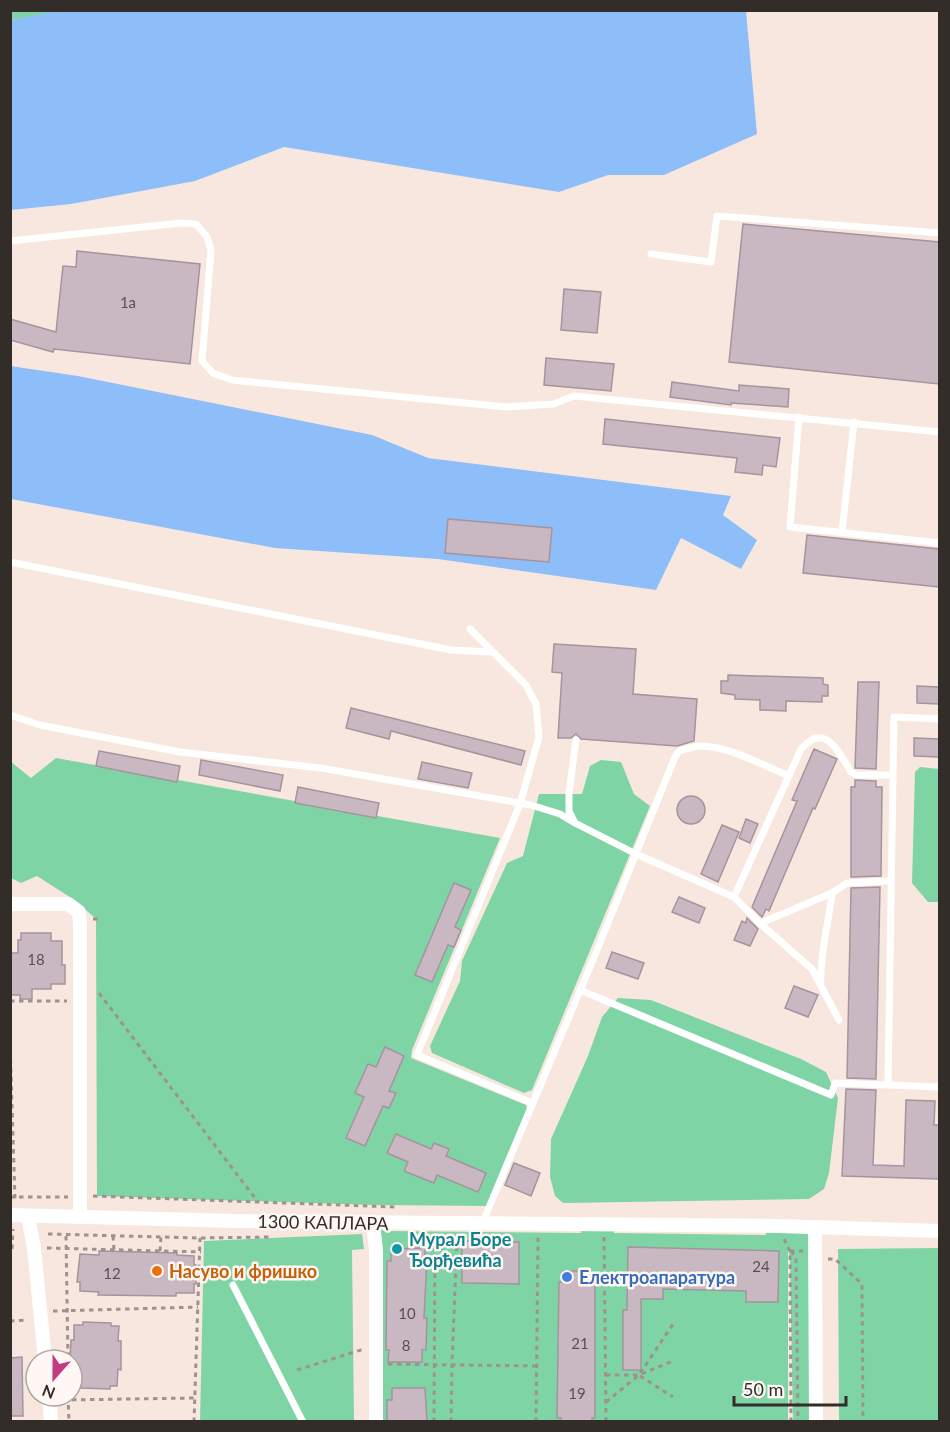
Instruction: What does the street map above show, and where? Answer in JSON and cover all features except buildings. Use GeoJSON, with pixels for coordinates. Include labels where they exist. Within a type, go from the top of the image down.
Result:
{"type":"FeatureCollection","features":[{"type":"Feature","properties":{"kind":"street"},"geometry":{"type":"LineString","coordinates":[[10,904],[59,903],[74,907],[79,912],[81,923],[80,1217]]}},
{"type":"Feature","properties":{"kind":"street","name":"1300 КАПЛАРА"},"geometry":{"type":"LineString","coordinates":[[12,1215],[373,1223],[815,1227],[939,1231]]}},
{"type":"Feature","properties":{"kind":"street"},"geometry":{"type":"LineString","coordinates":[[28,1216],[49,1348]]}},
{"type":"Feature","properties":{"kind":"street"},"geometry":{"type":"LineString","coordinates":[[373,1223],[376,1422]]}},
{"type":"Feature","properties":{"kind":"street"},"geometry":{"type":"LineString","coordinates":[[815,1227],[816,1422]]}},
{"type":"Feature","properties":{"kind":"lane"},"geometry":{"type":"LineString","coordinates":[[651,254],[711,262],[717,216],[939,233]]}},
{"type":"Feature","properties":{"kind":"lane"},"geometry":{"type":"LineString","coordinates":[[10,241],[181,223],[196,224],[207,237],[211,250],[202,361],[213,373],[232,380],[506,407],[553,404],[574,396],[939,432]]}},
{"type":"Feature","properties":{"kind":"lane"},"geometry":{"type":"LineString","coordinates":[[799,417],[790,527],[939,543]]}},
{"type":"Feature","properties":{"kind":"lane"},"geometry":{"type":"LineString","coordinates":[[842,532],[854,422]]}},
{"type":"Feature","properties":{"kind":"lane"},"geometry":{"type":"LineString","coordinates":[[10,562],[451,650],[492,652]]}},
{"type":"Feature","properties":{"kind":"lane"},"geometry":{"type":"LineString","coordinates":[[470,629],[526,685],[536,704],[538,737],[520,804],[417,1055],[532,1103]]}},
{"type":"Feature","properties":{"kind":"lane"},"geometry":{"type":"LineString","coordinates":[[10,715],[40,725],[180,752],[321,768],[546,809],[636,854],[734,897],[812,969],[839,1020]]}},
{"type":"Feature","properties":{"kind":"lane"},"geometry":{"type":"LineString","coordinates":[[888,1085],[894,717],[939,719]]}},
{"type":"Feature","properties":{"kind":"lane"},"geometry":{"type":"LineString","coordinates":[[734,897],[801,749],[807,741],[815,738],[830,741],[836,746],[851,772],[856,775],[892,776]]}},
{"type":"Feature","properties":{"kind":"lane"},"geometry":{"type":"LineString","coordinates":[[575,823],[569,811],[569,793],[576,740]]}},
{"type":"Feature","properties":{"kind":"lane"},"geometry":{"type":"LineString","coordinates":[[482,1224],[679,751],[701,746],[716,748],[789,776]]}},
{"type":"Feature","properties":{"kind":"lane"},"geometry":{"type":"LineString","coordinates":[[761,923],[832,893],[847,883],[890,881]]}},
{"type":"Feature","properties":{"kind":"lane"},"geometry":{"type":"LineString","coordinates":[[821,984],[821,965],[832,893]]}},
{"type":"Feature","properties":{"kind":"lane"},"geometry":{"type":"LineString","coordinates":[[580,990],[831,1095],[835,1083],[939,1087]]}},
{"type":"Feature","properties":{"kind":"lane"},"geometry":{"type":"LineString","coordinates":[[233,1285],[303,1422]]}},
{"type":"Feature","properties":{"kind":"path"},"geometry":{"type":"LineString","coordinates":[[99,993],[258,1202]]}},
{"type":"Feature","properties":{"kind":"path"},"geometry":{"type":"LineString","coordinates":[[10,1001],[81,1001]]}},
{"type":"Feature","properties":{"kind":"path"},"geometry":{"type":"LineString","coordinates":[[10,1041],[13,1197],[10,1249]]}},
{"type":"Feature","properties":{"kind":"path"},"geometry":{"type":"LineString","coordinates":[[13,1197],[97,1196],[396,1207]]}},
{"type":"Feature","properties":{"kind":"path"},"geometry":{"type":"LineString","coordinates":[[604,1226],[606,1422]]}},
{"type":"Feature","properties":{"kind":"path"},"geometry":{"type":"LineString","coordinates":[[434,1422],[435,1232]]}},
{"type":"Feature","properties":{"kind":"path"},"geometry":{"type":"LineString","coordinates":[[451,1422],[457,1232]]}},
{"type":"Feature","properties":{"kind":"path"},"geometry":{"type":"LineString","coordinates":[[536,1422],[538,1233]]}},
{"type":"Feature","properties":{"kind":"path"},"geometry":{"type":"LineString","coordinates":[[48,1234],[200,1238],[278,1237]]}},
{"type":"Feature","properties":{"kind":"path"},"geometry":{"type":"LineString","coordinates":[[66,1235],[69,1348]]}},
{"type":"Feature","properties":{"kind":"path"},"geometry":{"type":"LineString","coordinates":[[778,1235],[785,1239],[796,1258],[798,1422]]}},
{"type":"Feature","properties":{"kind":"path"},"geometry":{"type":"LineString","coordinates":[[113,1236],[114,1251]]}},
{"type":"Feature","properties":{"kind":"path"},"geometry":{"type":"LineString","coordinates":[[160,1237],[160,1251]]}},
{"type":"Feature","properties":{"kind":"path"},"geometry":{"type":"LineString","coordinates":[[194,1422],[200,1238]]}},
{"type":"Feature","properties":{"kind":"path"},"geometry":{"type":"LineString","coordinates":[[34,1248],[201,1252]]}},
{"type":"Feature","properties":{"kind":"path"},"geometry":{"type":"LineString","coordinates":[[790,1251],[791,1422]]}},
{"type":"Feature","properties":{"kind":"path"},"geometry":{"type":"LineString","coordinates":[[819,1258],[835,1259],[862,1284],[863,1422]]}},
{"type":"Feature","properties":{"kind":"path"},"geometry":{"type":"LineString","coordinates":[[51,1311],[198,1307]]}},
{"type":"Feature","properties":{"kind":"path"},"geometry":{"type":"LineString","coordinates":[[606,1402],[639,1375],[675,1321]]}},
{"type":"Feature","properties":{"kind":"path"},"geometry":{"type":"LineString","coordinates":[[297,1370],[376,1345]]}},
{"type":"Feature","properties":{"kind":"path"},"geometry":{"type":"LineString","coordinates":[[606,1375],[639,1375],[674,1361]]}},
{"type":"Feature","properties":{"kind":"path"},"geometry":{"type":"LineString","coordinates":[[383,1364],[537,1366]]}},
{"type":"Feature","properties":{"kind":"path"},"geometry":{"type":"LineString","coordinates":[[639,1375],[673,1397]]}},
{"type":"Feature","properties":{"kind":"path"},"geometry":{"type":"LineString","coordinates":[[84,1398],[194,1398]]}},
{"type":"Feature","properties":{"kind":"green space"},"geometry":{"type":"Polygon","coordinates":[[[10,11],[63,11],[11,20],[10,11]]]}},
{"type":"Feature","properties":{"kind":"green space"},"geometry":{"type":"Polygon","coordinates":[[[56,758],[500,838],[412,1050],[411,1058],[526,1105],[528,1114],[489,1206],[373,1205],[97,1196],[96,919],[76,901],[37,876],[21,883],[11,878],[10,761],[31,778],[56,758]]]}},
{"type":"Feature","properties":{"kind":"green space"},"geometry":{"type":"Polygon","coordinates":[[[601,760],[621,762],[634,794],[650,806],[532,1090],[524,1093],[432,1053],[430,1046],[460,981],[462,961],[507,863],[523,856],[539,794],[582,794],[590,766],[601,760]]]}},
{"type":"Feature","properties":{"kind":"green space"},"geometry":{"type":"Polygon","coordinates":[[[920,767],[939,769],[939,902],[928,902],[912,883],[915,772],[920,767]]]}},
{"type":"Feature","properties":{"kind":"green space"},"geometry":{"type":"Polygon","coordinates":[[[618,998],[651,1000],[801,1059],[826,1072],[838,1098],[829,1173],[824,1189],[809,1199],[563,1203],[555,1196],[550,1177],[551,1139],[588,1056],[602,1017],[618,998]]]}},
{"type":"Feature","properties":{"kind":"green space"},"geometry":{"type":"Polygon","coordinates":[[[383,1223],[383,1231],[581,1233],[582,1226],[614,1226],[614,1233],[766,1235],[766,1226],[815,1227],[816,1421],[793,1421],[788,1249],[788,1421],[383,1421],[382,1238],[374,1237],[383,1223]]]}},
{"type":"Feature","properties":{"kind":"green space"},"geometry":{"type":"Polygon","coordinates":[[[362,1234],[364,1249],[352,1250],[354,1421],[200,1422],[204,1241],[362,1234]]]}},
{"type":"Feature","properties":{"kind":"green space"},"geometry":{"type":"Polygon","coordinates":[[[939,1248],[939,1421],[839,1421],[838,1249],[939,1248]]]}},
{"type":"Feature","properties":{"kind":"water"},"geometry":{"type":"Polygon","coordinates":[[[63,10],[746,11],[757,134],[664,175],[608,175],[559,192],[284,147],[195,181],[71,204],[11,210],[11,20],[63,10]]]}},
{"type":"Feature","properties":{"kind":"water"},"geometry":{"type":"Polygon","coordinates":[[[10,366],[78,376],[372,435],[428,458],[731,496],[723,515],[757,540],[741,569],[681,538],[656,590],[438,559],[275,548],[11,499],[10,366]]]}},
{"type":"Feature","properties":{"kind":"place","name":"Мурал Боре Ђорђевића"},"geometry":{"type":"Point","coordinates":[397,1249]}},
{"type":"Feature","properties":{"kind":"place","name":"Насуво и фришко"},"geometry":{"type":"Point","coordinates":[157,1271]}},
{"type":"Feature","properties":{"kind":"place","name":"Електроапаратура"},"geometry":{"type":"Point","coordinates":[567,1277]}}]}
